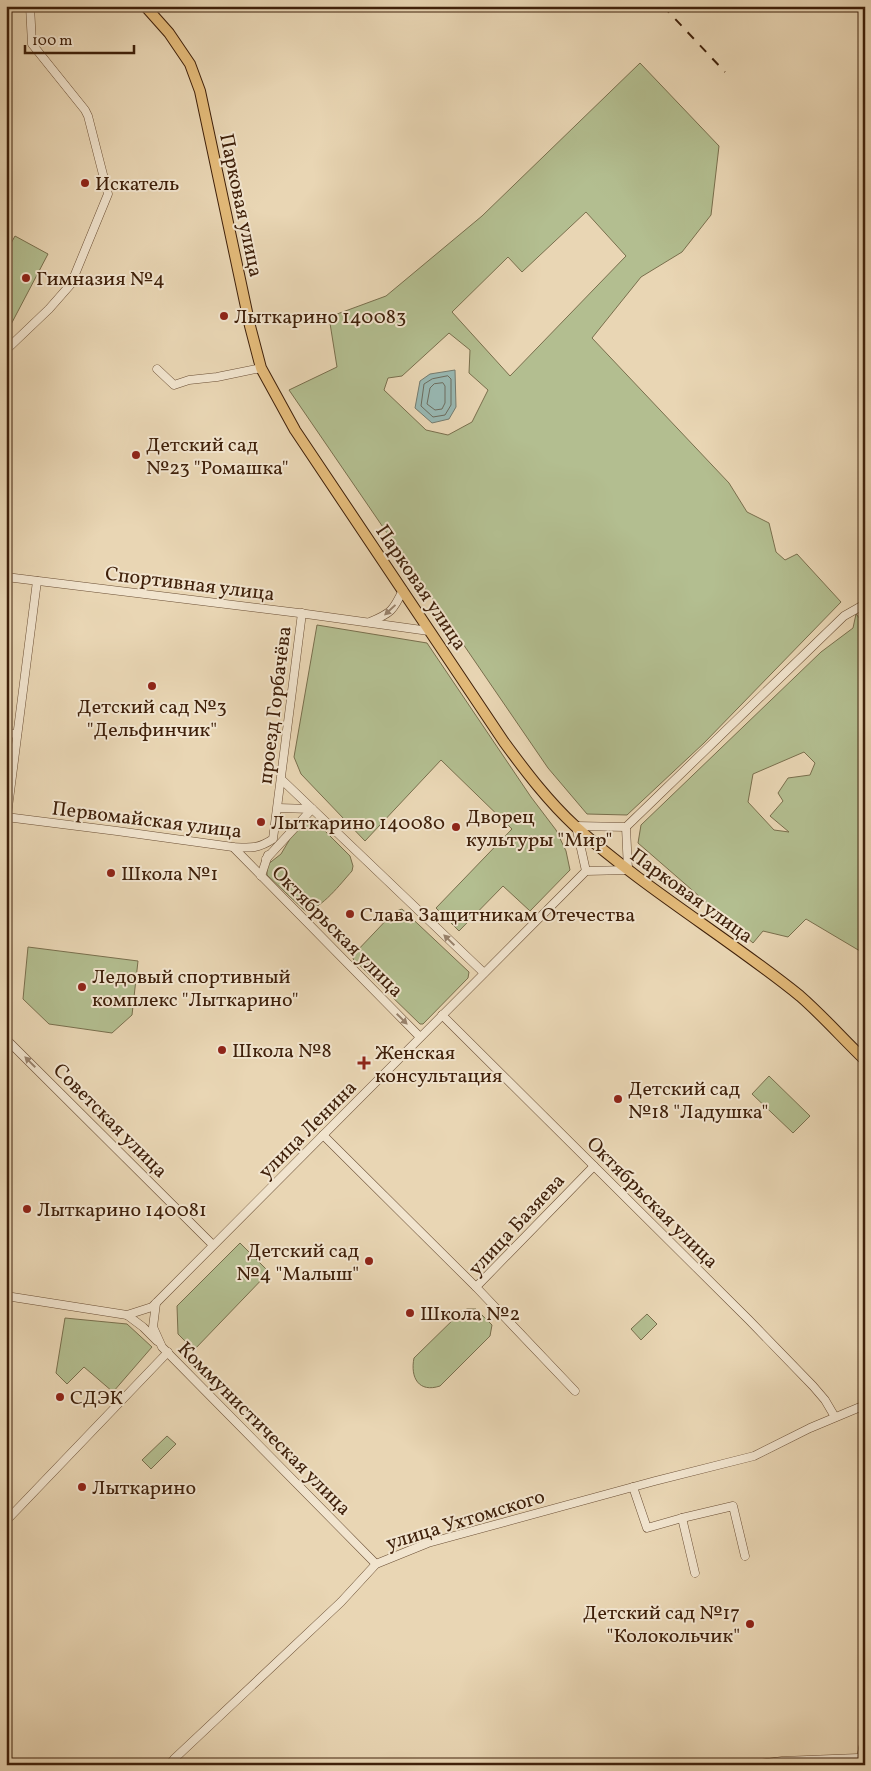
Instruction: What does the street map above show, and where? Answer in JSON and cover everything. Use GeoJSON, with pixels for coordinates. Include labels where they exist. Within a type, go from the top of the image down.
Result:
{"type":"FeatureCollection","features":[{"type":"Feature","properties":{"kind":"main road","name":"Парковая улица"},"geometry":{"type":"LineString","coordinates":[[145,6],[169,33],[190,64],[200,91],[250,326],[261,368],[295,430],[504,742],[536,785],[576,826],[628,870],[800,997],[865,1060]]}},
{"type":"Feature","properties":{"kind":"street"},"geometry":{"type":"LineString","coordinates":[[6,350],[49,309],[71,284],[108,194],[85,110],[32,44],[30,6]]}},
{"type":"Feature","properties":{"kind":"street"},"geometry":{"type":"LineString","coordinates":[[157,369],[174,385],[189,380],[261,368]]}},
{"type":"Feature","properties":{"kind":"street","name":"Спортивная улица"},"geometry":{"type":"LineString","coordinates":[[6,577],[302,613],[429,631]]}},
{"type":"Feature","properties":{"kind":"street"},"geometry":{"type":"LineString","coordinates":[[6,823],[37,581]]}},
{"type":"Feature","properties":{"kind":"street"},"geometry":{"type":"LineString","coordinates":[[369,622],[389,613],[397,603],[403,590]]}},
{"type":"Feature","properties":{"kind":"street"},"geometry":{"type":"LineString","coordinates":[[626,827],[628,870],[586,871],[576,826],[626,827],[844,616],[865,604]]}},
{"type":"Feature","properties":{"kind":"street","name":"проезд Горбачёва"},"geometry":{"type":"LineString","coordinates":[[261,876],[274,835],[302,613]]}},
{"type":"Feature","properties":{"kind":"street"},"geometry":{"type":"LineString","coordinates":[[6,733],[17,734]]}},
{"type":"Feature","properties":{"kind":"street"},"geometry":{"type":"LineString","coordinates":[[281,779],[484,973]]}},
{"type":"Feature","properties":{"kind":"street"},"geometry":{"type":"LineString","coordinates":[[278,808],[312,810]]}},
{"type":"Feature","properties":{"kind":"street"},"geometry":{"type":"LineString","coordinates":[[266,859],[312,810]]}},
{"type":"Feature","properties":{"kind":"street","name":"Первомайская улица"},"geometry":{"type":"LineString","coordinates":[[7,817],[232,847],[251,848],[262,846],[274,835]]}},
{"type":"Feature","properties":{"kind":"street","name":"Октябрьская улица"},"geometry":{"type":"LineString","coordinates":[[232,847],[420,1037]]}},
{"type":"Feature","properties":{"kind":"street","name":"улица Ленина"},"geometry":{"type":"LineString","coordinates":[[156,1303],[586,871]]}},
{"type":"Feature","properties":{"kind":"street","name":"Октябрьская улица"},"geometry":{"type":"LineString","coordinates":[[442,1015],[749,1320],[813,1386],[825,1400],[835,1417]]}},
{"type":"Feature","properties":{"kind":"street","name":"Советская улица"},"geometry":{"type":"LineString","coordinates":[[6,1039],[214,1245]]}},
{"type":"Feature","properties":{"kind":"street"},"geometry":{"type":"LineString","coordinates":[[323,1135],[476,1287]]}},
{"type":"Feature","properties":{"kind":"street","name":"улица Базяева"},"geometry":{"type":"LineString","coordinates":[[574,1391],[476,1287],[594,1166]]}},
{"type":"Feature","properties":{"kind":"street"},"geometry":{"type":"LineString","coordinates":[[6,1296],[126,1315],[143,1326],[165,1349],[6,1521]]}},
{"type":"Feature","properties":{"kind":"street"},"geometry":{"type":"LineString","coordinates":[[126,1315],[152,1307],[156,1303]]}},
{"type":"Feature","properties":{"kind":"street","name":"Коммунистическая улица"},"geometry":{"type":"LineString","coordinates":[[156,1303],[153,1327],[165,1349],[376,1564]]}},
{"type":"Feature","properties":{"kind":"street","name":"улица Ухтомского"},"geometry":{"type":"LineString","coordinates":[[170,1764],[340,1602],[376,1564],[428,1543],[754,1456],[865,1404]]}},
{"type":"Feature","properties":{"kind":"street"},"geometry":{"type":"LineString","coordinates":[[633,1487],[646,1528],[732,1506],[744,1556]]}},
{"type":"Feature","properties":{"kind":"street"},"geometry":{"type":"LineString","coordinates":[[682,1518],[695,1573]]}},
{"type":"Feature","properties":{"kind":"street"},"geometry":{"type":"LineString","coordinates":[[751,1765],[782,1761],[863,1759],[865,1737]]}},
{"type":"Feature","properties":{"kind":"green space"},"geometry":{"type":"Polygon","coordinates":[[[640,63],[719,146],[711,215],[682,252],[641,277],[592,338],[729,483],[747,512],[769,523],[776,552],[785,560],[797,554],[841,602],[704,743],[627,815],[587,814],[548,768],[289,390],[337,367],[329,317],[386,296],[482,216],[640,63]],[[586,212],[522,272],[508,257],[452,312],[510,376],[626,256],[586,212]],[[449,333],[402,376],[388,378],[384,390],[426,430],[448,435],[472,422],[488,390],[469,373],[470,350],[449,333]]]}},
{"type":"Feature","properties":{"kind":"green space"},"geometry":{"type":"Polygon","coordinates":[[[15,236],[48,254],[7,332],[6,252],[15,236]]]}},
{"type":"Feature","properties":{"kind":"green space"},"geometry":{"type":"Polygon","coordinates":[[[856,614],[865,625],[865,954],[806,919],[788,937],[763,931],[753,943],[638,843],[641,825],[821,652],[853,628],[856,614]],[[804,752],[753,774],[748,802],[774,830],[789,832],[770,816],[783,801],[778,793],[788,778],[810,775],[815,763],[804,752]]]}},
{"type":"Feature","properties":{"kind":"green space"},"geometry":{"type":"Polygon","coordinates":[[[317,625],[427,643],[531,797],[556,830],[566,851],[570,870],[530,911],[503,886],[459,931],[436,908],[512,829],[441,760],[365,841],[301,774],[294,757],[317,625]]]}},
{"type":"Feature","properties":{"kind":"green space"},"geometry":{"type":"Polygon","coordinates":[[[305,821],[317,823],[350,856],[353,866],[352,871],[331,895],[318,906],[305,911],[267,875],[267,865],[281,854],[297,827],[305,821]]]}},
{"type":"Feature","properties":{"kind":"green space"},"geometry":{"type":"Polygon","coordinates":[[[402,909],[469,972],[468,978],[423,1024],[420,1024],[353,959],[355,953],[394,912],[402,909]]]}},
{"type":"Feature","properties":{"kind":"green space"},"geometry":{"type":"Polygon","coordinates":[[[28,947],[138,961],[132,1015],[112,1033],[49,1024],[23,999],[28,947]]]}},
{"type":"Feature","properties":{"kind":"green space"},"geometry":{"type":"Polygon","coordinates":[[[769,1076],[810,1116],[793,1133],[752,1094],[769,1076]]]}},
{"type":"Feature","properties":{"kind":"green space"},"geometry":{"type":"Polygon","coordinates":[[[240,1243],[269,1272],[194,1350],[178,1334],[177,1306],[240,1243]]]}},
{"type":"Feature","properties":{"kind":"green space"},"geometry":{"type":"Polygon","coordinates":[[[467,1309],[476,1309],[492,1325],[490,1336],[440,1386],[433,1388],[421,1385],[413,1372],[414,1358],[461,1312],[467,1309]]]}},
{"type":"Feature","properties":{"kind":"green space"},"geometry":{"type":"Polygon","coordinates":[[[647,1314],[657,1324],[641,1340],[631,1329],[647,1314]]]}},
{"type":"Feature","properties":{"kind":"green space"},"geometry":{"type":"Polygon","coordinates":[[[65,1318],[127,1324],[152,1347],[113,1392],[84,1367],[67,1384],[56,1373],[65,1318]]]}},
{"type":"Feature","properties":{"kind":"green space"},"geometry":{"type":"Polygon","coordinates":[[[167,1436],[176,1444],[151,1469],[142,1460],[167,1436]]]}},
{"type":"Feature","properties":{"kind":"water"},"geometry":{"type":"Polygon","coordinates":[[[455,370],[456,407],[449,419],[432,423],[415,408],[420,381],[430,374],[455,370]]]}},
{"type":"Feature","properties":{"kind":"railway"},"geometry":{"type":"LineString","coordinates":[[663,6],[725,72]]}},
{"type":"Feature","properties":{"kind":"place","name":"Искатель"},"geometry":{"type":"Point","coordinates":[85,183]}},
{"type":"Feature","properties":{"kind":"place","name":"Гимназия №4"},"geometry":{"type":"Point","coordinates":[26,278]}},
{"type":"Feature","properties":{"kind":"place","name":"Лыткарино 140083"},"geometry":{"type":"Point","coordinates":[224,316]}},
{"type":"Feature","properties":{"kind":"place","name":"Детский сад №23 \"Ромашка\""},"geometry":{"type":"Point","coordinates":[136,455]}},
{"type":"Feature","properties":{"kind":"place","name":"Детский сад №3 \"Дельфинчик\""},"geometry":{"type":"Point","coordinates":[152,686]}},
{"type":"Feature","properties":{"kind":"place","name":"Лыткарино 140080"},"geometry":{"type":"Point","coordinates":[261,822]}},
{"type":"Feature","properties":{"kind":"place","name":"Дворец культуры \"Мир\""},"geometry":{"type":"Point","coordinates":[456,827]}},
{"type":"Feature","properties":{"kind":"place","name":"Школа №1"},"geometry":{"type":"Point","coordinates":[111,873]}},
{"type":"Feature","properties":{"kind":"place","name":"Слава Защитникам Отечества"},"geometry":{"type":"Point","coordinates":[350,914]}},
{"type":"Feature","properties":{"kind":"place","name":"Ледовый спортивный комплекс \"Лыткарино\""},"geometry":{"type":"Point","coordinates":[82,987]}},
{"type":"Feature","properties":{"kind":"place","name":"Школа №8"},"geometry":{"type":"Point","coordinates":[222,1050]}},
{"type":"Feature","properties":{"kind":"place","name":"Женская консультация"},"geometry":{"type":"Point","coordinates":[364,1063]}},
{"type":"Feature","properties":{"kind":"place","name":"Детский сад №18 \"Ладушка\""},"geometry":{"type":"Point","coordinates":[618,1099]}},
{"type":"Feature","properties":{"kind":"place","name":"Лыткарино 140081"},"geometry":{"type":"Point","coordinates":[27,1209]}},
{"type":"Feature","properties":{"kind":"place","name":"Детский сад №4 \"Малыш\""},"geometry":{"type":"Point","coordinates":[369,1261]}},
{"type":"Feature","properties":{"kind":"place","name":"Школа №2"},"geometry":{"type":"Point","coordinates":[410,1313]}},
{"type":"Feature","properties":{"kind":"place","name":"СДЭК"},"geometry":{"type":"Point","coordinates":[60,1397]}},
{"type":"Feature","properties":{"kind":"place","name":"Лыткарино"},"geometry":{"type":"Point","coordinates":[82,1487]}},
{"type":"Feature","properties":{"kind":"place","name":"Детский сад №17 \"Колокольчик\""},"geometry":{"type":"Point","coordinates":[750,1624]}}]}
